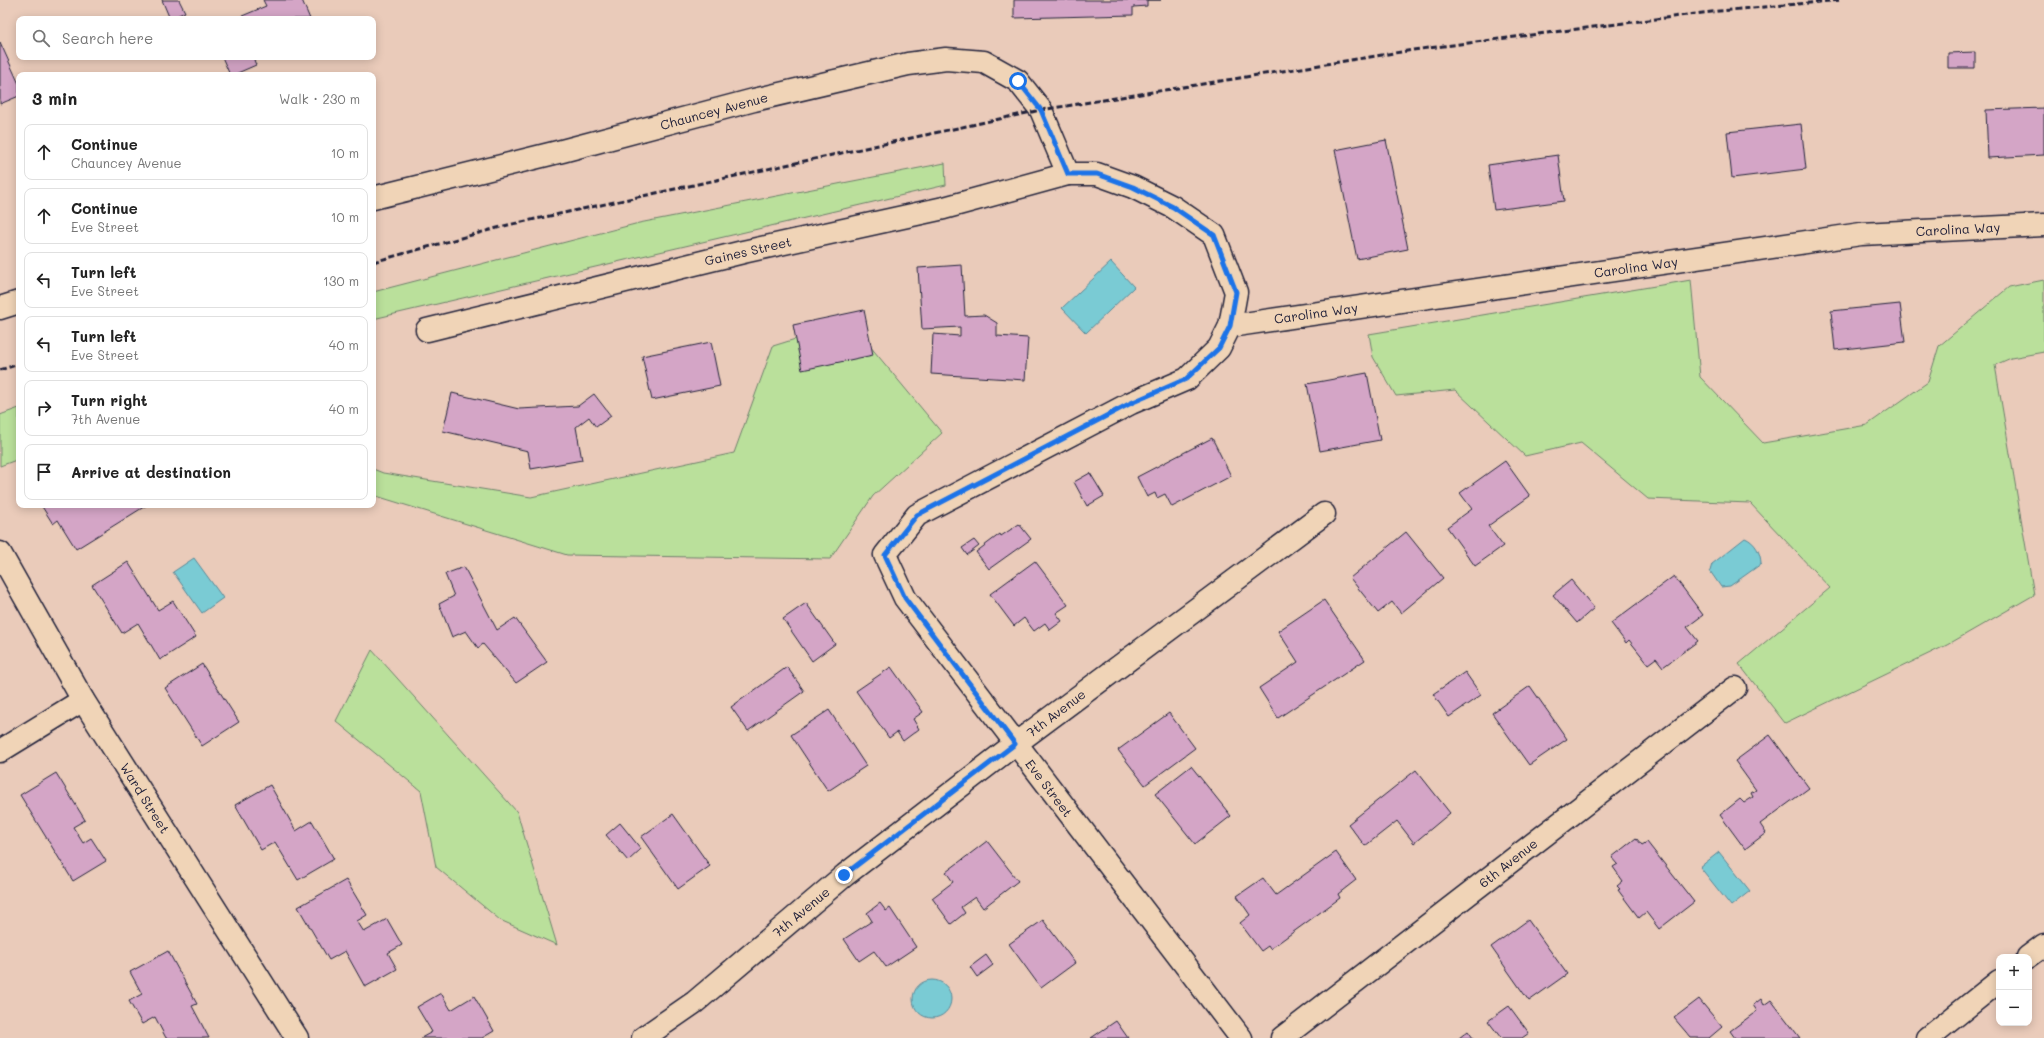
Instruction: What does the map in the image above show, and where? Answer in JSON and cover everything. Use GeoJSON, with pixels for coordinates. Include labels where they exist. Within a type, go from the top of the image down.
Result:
{"type":"FeatureCollection","features":[{"type":"Feature","properties":{"kind":"street","name":"Chauncey Avenue"},"geometry":{"type":"LineString","coordinates":[[376,197],[562,151],[754,100],[908,64],[946,59],[984,62],[1018,81],[1041,110],[1068,174]]}},
{"type":"Feature","properties":{"kind":"street","name":"Eve Street"},"geometry":{"type":"LineString","coordinates":[[1068,174],[1097,174],[1133,187],[1173,207],[1214,235],[1236,292],[1230,326],[1219,348],[1186,379],[1124,406],[917,515],[885,555],[905,598],[1241,1038]]}},
{"type":"Feature","properties":{"kind":"street","name":"Gaines Street"},"geometry":{"type":"LineString","coordinates":[[427,330],[743,252],[944,208],[1068,174]]}},
{"type":"Feature","properties":{"kind":"street","name":"Carolina Way"},"geometry":{"type":"LineString","coordinates":[[1230,326],[1861,234],[2044,225]]}},
{"type":"Feature","properties":{"kind":"street"},"geometry":{"type":"LineString","coordinates":[[0,308],[16,303]]}},
{"type":"Feature","properties":{"kind":"street","name":"7th Avenue"},"geometry":{"type":"LineString","coordinates":[[643,1038],[695,1002],[844,875],[1015,744],[1324,514]]}},
{"type":"Feature","properties":{"kind":"street","name":"Ward Street"},"geometry":{"type":"LineString","coordinates":[[0,553],[83,700],[297,1038]]}},
{"type":"Feature","properties":{"kind":"street","name":"6th Avenue"},"geometry":{"type":"LineString","coordinates":[[1282,1038],[1735,688]]}},
{"type":"Feature","properties":{"kind":"street"},"geometry":{"type":"LineString","coordinates":[[0,751],[83,700]]}},
{"type":"Feature","properties":{"kind":"street"},"geometry":{"type":"LineString","coordinates":[[2032,954],[2044,945]]}},
{"type":"Feature","properties":{"kind":"street"},"geometry":{"type":"LineString","coordinates":[[1928,1038],[1996,983]]}},
{"type":"Feature","properties":{"kind":"green space"},"geometry":{"type":"Polygon","coordinates":[[[945,163],[946,185],[376,318],[376,291],[639,223],[945,163]]]}},
{"type":"Feature","properties":{"kind":"green space"},"geometry":{"type":"Polygon","coordinates":[[[1691,280],[1700,377],[1763,443],[1867,425],[1928,382],[1939,346],[2009,287],[2044,280],[2044,352],[2011,358],[1995,365],[2034,595],[1947,645],[1785,723],[1739,664],[1830,588],[1750,503],[1648,499],[1581,443],[1525,456],[1455,390],[1396,396],[1373,357],[1369,334],[1691,280]]]}},
{"type":"Feature","properties":{"kind":"green space"},"geometry":{"type":"Polygon","coordinates":[[[850,322],[942,433],[873,496],[830,559],[567,555],[376,496],[376,470],[383,473],[531,497],[734,453],[773,346],[850,322]]]}},
{"type":"Feature","properties":{"kind":"green space"},"geometry":{"type":"Polygon","coordinates":[[[16,409],[16,460],[0,466],[0,415],[16,409]]]}},
{"type":"Feature","properties":{"kind":"green space"},"geometry":{"type":"Polygon","coordinates":[[[372,650],[517,812],[557,945],[500,920],[436,867],[421,791],[336,721],[372,650]]]}},
{"type":"Feature","properties":{"kind":"water"},"geometry":{"type":"Polygon","coordinates":[[[1111,262],[1134,287],[1086,333],[1062,308],[1111,262]]]}},
{"type":"Feature","properties":{"kind":"water"},"geometry":{"type":"Polygon","coordinates":[[[1745,538],[1752,542],[1757,548],[1761,564],[1730,586],[1721,587],[1710,571],[1712,564],[1745,538]]]}},
{"type":"Feature","properties":{"kind":"water"},"geometry":{"type":"Polygon","coordinates":[[[194,558],[223,598],[202,613],[173,572],[194,558]]]}},
{"type":"Feature","properties":{"kind":"water"},"geometry":{"type":"Polygon","coordinates":[[[1719,852],[1750,891],[1731,906],[1700,867],[1719,852]]]}},
{"type":"Feature","properties":{"kind":"water"},"geometry":{"type":"Polygon","coordinates":[[[928,980],[936,980],[948,989],[951,999],[948,1009],[942,1015],[936,1018],[928,1018],[916,1009],[913,1003],[913,995],[922,983],[928,980]]]}},
{"type":"Feature","properties":{"kind":"building"},"geometry":{"type":"Polygon","coordinates":[[[162,0],[179,0],[185,12],[176,16],[169,16],[162,0]]]}},
{"type":"Feature","properties":{"kind":"building"},"geometry":{"type":"Polygon","coordinates":[[[263,0],[302,0],[309,16],[242,16],[266,6],[263,0]]]}},
{"type":"Feature","properties":{"kind":"building"},"geometry":{"type":"Polygon","coordinates":[[[1014,0],[1147,0],[1147,6],[1133,7],[1133,15],[1014,18],[1014,0]]]}},
{"type":"Feature","properties":{"kind":"building"},"geometry":{"type":"Polygon","coordinates":[[[0,42],[16,77],[16,97],[0,104],[0,42]]]}},
{"type":"Feature","properties":{"kind":"building"},"geometry":{"type":"Polygon","coordinates":[[[1975,52],[1975,68],[1948,68],[1948,53],[1975,52]]]}},
{"type":"Feature","properties":{"kind":"building"},"geometry":{"type":"Polygon","coordinates":[[[223,60],[254,60],[256,65],[240,72],[229,72],[223,60]]]}},
{"type":"Feature","properties":{"kind":"building"},"geometry":{"type":"Polygon","coordinates":[[[2044,108],[2044,155],[1988,158],[1986,110],[2044,108]]]}},
{"type":"Feature","properties":{"kind":"building"},"geometry":{"type":"Polygon","coordinates":[[[1801,124],[1806,169],[1732,178],[1727,132],[1801,124]]]}},
{"type":"Feature","properties":{"kind":"building"},"geometry":{"type":"Polygon","coordinates":[[[1386,140],[1408,249],[1357,259],[1335,150],[1386,140]]]}},
{"type":"Feature","properties":{"kind":"building"},"geometry":{"type":"Polygon","coordinates":[[[1558,155],[1564,201],[1494,210],[1488,165],[1558,155]]]}},
{"type":"Feature","properties":{"kind":"building"},"geometry":{"type":"Polygon","coordinates":[[[962,265],[965,316],[984,315],[997,323],[997,336],[1028,338],[1025,380],[931,374],[933,334],[960,336],[960,327],[922,329],[918,268],[962,265]]]}},
{"type":"Feature","properties":{"kind":"building"},"geometry":{"type":"Polygon","coordinates":[[[1900,304],[1905,342],[1835,350],[1831,311],[1900,304]]]}},
{"type":"Feature","properties":{"kind":"building"},"geometry":{"type":"Polygon","coordinates":[[[864,310],[873,355],[802,370],[793,325],[864,310]]]}},
{"type":"Feature","properties":{"kind":"building"},"geometry":{"type":"Polygon","coordinates":[[[711,342],[720,386],[652,400],[642,356],[711,342]]]}},
{"type":"Feature","properties":{"kind":"building"},"geometry":{"type":"Polygon","coordinates":[[[1367,373],[1380,440],[1320,451],[1307,384],[1367,373]]]}},
{"type":"Feature","properties":{"kind":"building"},"geometry":{"type":"Polygon","coordinates":[[[452,393],[519,409],[578,406],[594,394],[611,416],[596,427],[589,417],[576,427],[582,460],[531,469],[528,451],[443,431],[452,393]]]}},
{"type":"Feature","properties":{"kind":"building"},"geometry":{"type":"Polygon","coordinates":[[[1212,438],[1231,476],[1172,507],[1165,494],[1157,498],[1155,493],[1147,497],[1137,477],[1212,438]]]}},
{"type":"Feature","properties":{"kind":"building"},"geometry":{"type":"Polygon","coordinates":[[[1505,461],[1530,496],[1488,526],[1503,546],[1475,566],[1447,527],[1472,509],[1460,493],[1505,461]]]}},
{"type":"Feature","properties":{"kind":"building"},"geometry":{"type":"Polygon","coordinates":[[[1090,473],[1104,496],[1087,506],[1074,482],[1090,473]]]}},
{"type":"Feature","properties":{"kind":"building"},"geometry":{"type":"Polygon","coordinates":[[[43,508],[142,508],[76,549],[58,520],[53,524],[43,508]]]}},
{"type":"Feature","properties":{"kind":"building"},"geometry":{"type":"Polygon","coordinates":[[[1019,524],[1031,539],[989,569],[976,552],[1000,534],[1001,536],[1019,524]]]}},
{"type":"Feature","properties":{"kind":"building"},"geometry":{"type":"Polygon","coordinates":[[[1406,532],[1443,578],[1401,613],[1392,602],[1378,613],[1350,578],[1406,532]]]}},
{"type":"Feature","properties":{"kind":"building"},"geometry":{"type":"Polygon","coordinates":[[[974,540],[979,546],[967,555],[962,548],[974,540]]]}},
{"type":"Feature","properties":{"kind":"building"},"geometry":{"type":"Polygon","coordinates":[[[1035,561],[1068,605],[1056,613],[1062,621],[1050,630],[1045,623],[1034,631],[1024,618],[1014,626],[990,594],[1035,561]]]}},
{"type":"Feature","properties":{"kind":"building"},"geometry":{"type":"Polygon","coordinates":[[[128,562],[158,610],[173,601],[196,637],[160,660],[138,623],[122,633],[92,585],[128,562]]]}},
{"type":"Feature","properties":{"kind":"building"},"geometry":{"type":"Polygon","coordinates":[[[464,567],[497,630],[515,618],[547,662],[516,683],[483,644],[478,648],[466,631],[452,637],[439,604],[454,596],[445,574],[464,567]]]}},
{"type":"Feature","properties":{"kind":"building"},"geometry":{"type":"Polygon","coordinates":[[[1674,576],[1703,615],[1687,627],[1698,641],[1663,667],[1656,658],[1648,664],[1629,640],[1626,643],[1611,623],[1674,576]]]}},
{"type":"Feature","properties":{"kind":"building"},"geometry":{"type":"Polygon","coordinates":[[[1571,580],[1594,608],[1577,623],[1553,595],[1571,580]]]}},
{"type":"Feature","properties":{"kind":"building"},"geometry":{"type":"Polygon","coordinates":[[[1324,600],[1365,660],[1278,718],[1259,688],[1298,662],[1278,631],[1324,600]]]}},
{"type":"Feature","properties":{"kind":"building"},"geometry":{"type":"Polygon","coordinates":[[[806,603],[835,644],[812,661],[783,619],[806,603]]]}},
{"type":"Feature","properties":{"kind":"building"},"geometry":{"type":"Polygon","coordinates":[[[202,664],[239,722],[202,746],[165,688],[202,664]]]}},
{"type":"Feature","properties":{"kind":"building"},"geometry":{"type":"Polygon","coordinates":[[[787,667],[804,691],[748,731],[731,707],[787,667]]]}},
{"type":"Feature","properties":{"kind":"building"},"geometry":{"type":"Polygon","coordinates":[[[891,667],[923,712],[913,719],[919,729],[903,741],[897,732],[889,738],[856,691],[891,667]]]}},
{"type":"Feature","properties":{"kind":"building"},"geometry":{"type":"Polygon","coordinates":[[[1465,672],[1481,695],[1449,717],[1433,694],[1465,672]]]}},
{"type":"Feature","properties":{"kind":"building"},"geometry":{"type":"Polygon","coordinates":[[[1530,686],[1567,739],[1529,765],[1492,713],[1530,686]]]}},
{"type":"Feature","properties":{"kind":"building"},"geometry":{"type":"Polygon","coordinates":[[[829,710],[866,766],[828,791],[791,735],[829,710]]]}},
{"type":"Feature","properties":{"kind":"building"},"geometry":{"type":"Polygon","coordinates":[[[1169,713],[1195,748],[1145,785],[1118,750],[1169,713]]]}},
{"type":"Feature","properties":{"kind":"building"},"geometry":{"type":"Polygon","coordinates":[[[1770,735],[1809,788],[1760,824],[1766,833],[1745,849],[1720,815],[1740,799],[1744,803],[1753,797],[1751,793],[1756,790],[1735,761],[1770,735]]]}},
{"type":"Feature","properties":{"kind":"building"},"geometry":{"type":"Polygon","coordinates":[[[1191,766],[1231,816],[1195,844],[1155,794],[1191,766]]]}},
{"type":"Feature","properties":{"kind":"building"},"geometry":{"type":"Polygon","coordinates":[[[1416,770],[1450,813],[1414,843],[1397,821],[1365,846],[1348,824],[1416,770]]]}},
{"type":"Feature","properties":{"kind":"building"},"geometry":{"type":"Polygon","coordinates":[[[56,773],[85,820],[73,827],[83,843],[91,838],[106,861],[73,881],[20,795],[56,773]]]}},
{"type":"Feature","properties":{"kind":"building"},"geometry":{"type":"Polygon","coordinates":[[[270,785],[296,831],[312,821],[334,859],[298,880],[275,842],[261,850],[235,805],[270,785]]]}},
{"type":"Feature","properties":{"kind":"building"},"geometry":{"type":"Polygon","coordinates":[[[673,814],[710,866],[678,889],[641,837],[673,814]]]}},
{"type":"Feature","properties":{"kind":"building"},"geometry":{"type":"Polygon","coordinates":[[[620,823],[641,849],[628,861],[606,835],[620,823]]]}},
{"type":"Feature","properties":{"kind":"building"},"geometry":{"type":"Polygon","coordinates":[[[1636,838],[1642,845],[1647,842],[1694,902],[1659,929],[1646,912],[1639,918],[1618,890],[1620,889],[1617,886],[1623,881],[1613,867],[1618,864],[1612,857],[1636,838]]]}},
{"type":"Feature","properties":{"kind":"building"},"geometry":{"type":"Polygon","coordinates":[[[987,841],[1018,881],[983,908],[975,897],[961,907],[965,913],[951,924],[932,898],[953,882],[946,872],[987,841]]]}},
{"type":"Feature","properties":{"kind":"building"},"geometry":{"type":"Polygon","coordinates":[[[1336,852],[1356,880],[1338,894],[1340,898],[1270,949],[1268,946],[1261,951],[1240,923],[1250,915],[1237,896],[1263,878],[1276,895],[1336,852]]]}},
{"type":"Feature","properties":{"kind":"building"},"geometry":{"type":"Polygon","coordinates":[[[346,880],[367,915],[357,921],[364,932],[387,919],[402,945],[388,953],[397,969],[365,987],[345,951],[329,960],[298,907],[346,880]]]}},
{"type":"Feature","properties":{"kind":"building"},"geometry":{"type":"Polygon","coordinates":[[[880,903],[886,911],[890,908],[916,947],[886,967],[874,951],[859,961],[844,939],[872,921],[867,913],[880,903]]]}},
{"type":"Feature","properties":{"kind":"building"},"geometry":{"type":"Polygon","coordinates":[[[1043,920],[1075,963],[1041,988],[1009,944],[1043,920]]]}},
{"type":"Feature","properties":{"kind":"building"},"geometry":{"type":"Polygon","coordinates":[[[1528,920],[1567,974],[1529,1001],[1491,947],[1528,920]]]}},
{"type":"Feature","properties":{"kind":"building"},"geometry":{"type":"Polygon","coordinates":[[[168,951],[197,1004],[192,1006],[209,1038],[166,1038],[155,1017],[142,1024],[129,1001],[142,994],[130,972],[168,951]]]}},
{"type":"Feature","properties":{"kind":"building"},"geometry":{"type":"Polygon","coordinates":[[[986,955],[993,965],[977,977],[970,967],[986,955]]]}},
{"type":"Feature","properties":{"kind":"building"},"geometry":{"type":"Polygon","coordinates":[[[441,993],[451,1010],[474,996],[494,1031],[482,1038],[421,1038],[432,1032],[417,1007],[441,993]]]}},
{"type":"Feature","properties":{"kind":"building"},"geometry":{"type":"Polygon","coordinates":[[[1699,999],[1722,1027],[1709,1038],[1691,1038],[1674,1018],[1699,999]]]}},
{"type":"Feature","properties":{"kind":"building"},"geometry":{"type":"Polygon","coordinates":[[[1761,999],[1764,1005],[1771,1000],[1800,1038],[1735,1038],[1730,1031],[1757,1011],[1753,1005],[1761,999]]]}},
{"type":"Feature","properties":{"kind":"building"},"geometry":{"type":"Polygon","coordinates":[[[1509,1006],[1529,1033],[1522,1038],[1501,1038],[1488,1021],[1509,1006]]]}},
{"type":"Feature","properties":{"kind":"building"},"geometry":{"type":"Polygon","coordinates":[[[1116,1021],[1128,1038],[1091,1038],[1116,1021]]]}},
{"type":"Feature","properties":{"kind":"building"},"geometry":{"type":"Polygon","coordinates":[[[1468,1031],[1473,1038],[1459,1038],[1468,1031]]]}},
{"type":"Feature","properties":{"kind":"railway"},"geometry":{"type":"LineString","coordinates":[[376,261],[508,225],[1041,110],[1413,50],[1719,11],[1842,0]]}},
{"type":"Feature","properties":{"kind":"railway"},"geometry":{"type":"LineString","coordinates":[[0,370],[16,365]]}},
{"type":"Feature","properties":{"kind":"route"},"geometry":{"type":"LineString","coordinates":[[844,875],[1015,744],[905,598],[885,555],[917,515],[1037,450],[1131,403],[1186,379],[1219,348],[1230,326],[1236,292],[1214,235],[1173,207],[1133,187],[1097,174],[1068,174],[1041,110],[1018,81]]}}]}
